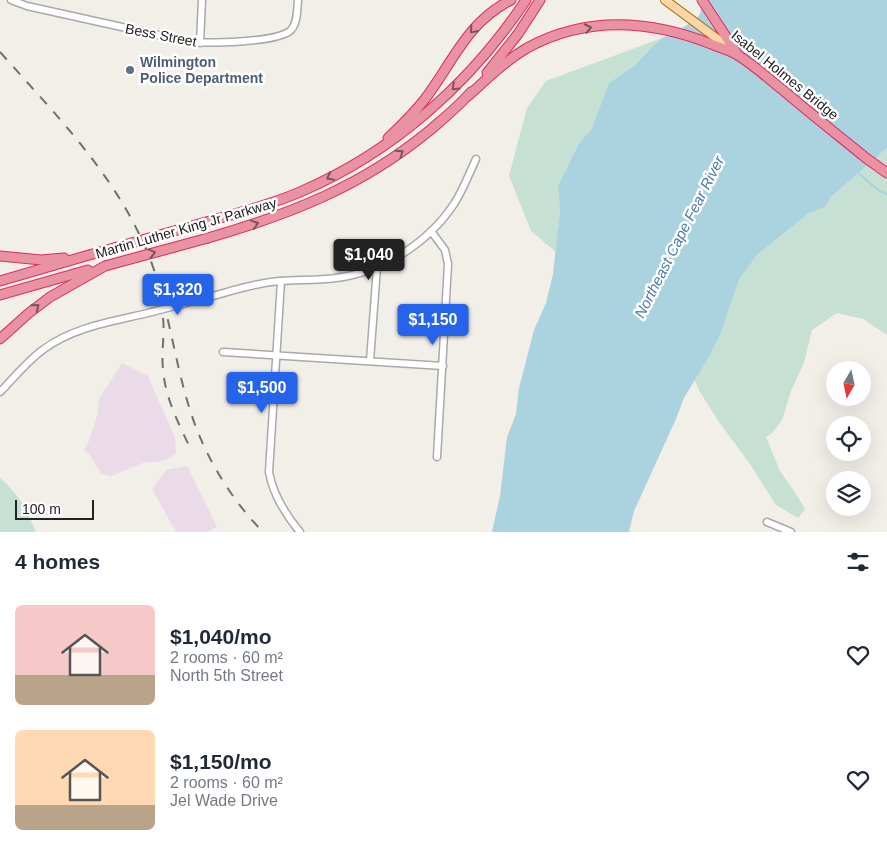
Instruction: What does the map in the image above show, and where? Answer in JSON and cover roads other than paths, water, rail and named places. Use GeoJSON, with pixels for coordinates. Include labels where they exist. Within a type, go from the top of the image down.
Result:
{"type":"FeatureCollection","features":[{"type":"Feature","properties":{"kind":"highway"},"geometry":{"type":"LineString","coordinates":[[373,153],[414,112],[426,97],[465,38],[480,22],[511,0]]}},
{"type":"Feature","properties":{"kind":"highway","name":"Martin Luther King Jr Parkway"},"geometry":{"type":"LineString","coordinates":[[0,281],[272,203],[300,192],[346,169],[400,135],[460,83],[493,46],[526,0]]}},
{"type":"Feature","properties":{"kind":"highway"},"geometry":{"type":"LineString","coordinates":[[702,0],[738,55]]}},
{"type":"Feature","properties":{"kind":"highway","name":"Martin Luther King Jr Parkway"},"geometry":{"type":"LineString","coordinates":[[0,295],[208,238],[280,216],[346,186],[418,140],[453,111],[468,96],[518,34],[538,2]]}},
{"type":"Feature","properties":{"kind":"highway"},"geometry":{"type":"LineString","coordinates":[[468,96],[517,54],[541,42],[590,27],[615,24],[639,25],[684,33],[738,55]]}},
{"type":"Feature","properties":{"kind":"highway","name":"Isabel Holmes Bridge"},"geometry":{"type":"LineString","coordinates":[[738,55],[887,173]]}},
{"type":"Feature","properties":{"kind":"highway"},"geometry":{"type":"LineString","coordinates":[[0,256],[41,260],[89,255]]}},
{"type":"Feature","properties":{"kind":"highway"},"geometry":{"type":"LineString","coordinates":[[0,340],[28,313],[50,296],[105,266]]}},
{"type":"Feature","properties":{"kind":"main road","name":"Isabel Holmes Bridge"},"geometry":{"type":"LineString","coordinates":[[668,1],[738,55]]}},
{"type":"Feature","properties":{"kind":"street","name":"Bess Street"},"geometry":{"type":"LineString","coordinates":[[11,0],[26,6],[185,42],[200,43],[248,41],[276,37],[286,33],[293,27],[298,0]]}},
{"type":"Feature","properties":{"kind":"street"},"geometry":{"type":"LineString","coordinates":[[200,43],[202,0]]}},
{"type":"Feature","properties":{"kind":"street"},"geometry":{"type":"LineString","coordinates":[[0,392],[30,361],[55,342],[90,327],[258,284],[338,278],[376,267],[402,254],[431,232],[454,204],[476,159]]}},
{"type":"Feature","properties":{"kind":"street"},"geometry":{"type":"LineString","coordinates":[[431,232],[445,250],[448,264],[437,457]]}},
{"type":"Feature","properties":{"kind":"street"},"geometry":{"type":"LineString","coordinates":[[370,361],[376,267]]}},
{"type":"Feature","properties":{"kind":"street"},"geometry":{"type":"LineString","coordinates":[[281,281],[269,472],[270,480],[280,502],[288,517],[300,532]]}},
{"type":"Feature","properties":{"kind":"street"},"geometry":{"type":"LineString","coordinates":[[223,352],[443,366]]}},
{"type":"Feature","properties":{"kind":"street"},"geometry":{"type":"LineString","coordinates":[[767,522],[791,532]]}},
{"type":"Feature","properties":{"kind":"water","name":"Northeast Cape Fear River"},"geometry":{"type":"Polygon","coordinates":[[[704,0],[887,0],[887,148],[831,197],[825,207],[809,213],[757,255],[739,280],[721,333],[684,398],[634,511],[629,532],[492,532],[500,496],[507,437],[516,414],[519,388],[534,330],[546,303],[553,274],[560,211],[558,186],[579,143],[591,130],[609,83],[635,65],[662,38],[684,27],[699,16],[704,0]]]}},
{"type":"Feature","properties":{"kind":"waterway"},"geometry":{"type":"LineString","coordinates":[[857,172],[878,190],[887,194]]}},
{"type":"Feature","properties":{"kind":"railway"},"geometry":{"type":"LineString","coordinates":[[0,52],[62,121],[100,169],[133,221],[154,268],[184,390],[196,427],[219,475],[240,505],[263,532]]}},
{"type":"Feature","properties":{"kind":"railway"},"geometry":{"type":"LineString","coordinates":[[163,318],[164,380],[173,411],[191,450]]}},
{"type":"Feature","properties":{"kind":"place","name":"Wilmington Police Department"},"geometry":{"type":"Point","coordinates":[130,70]}}]}
